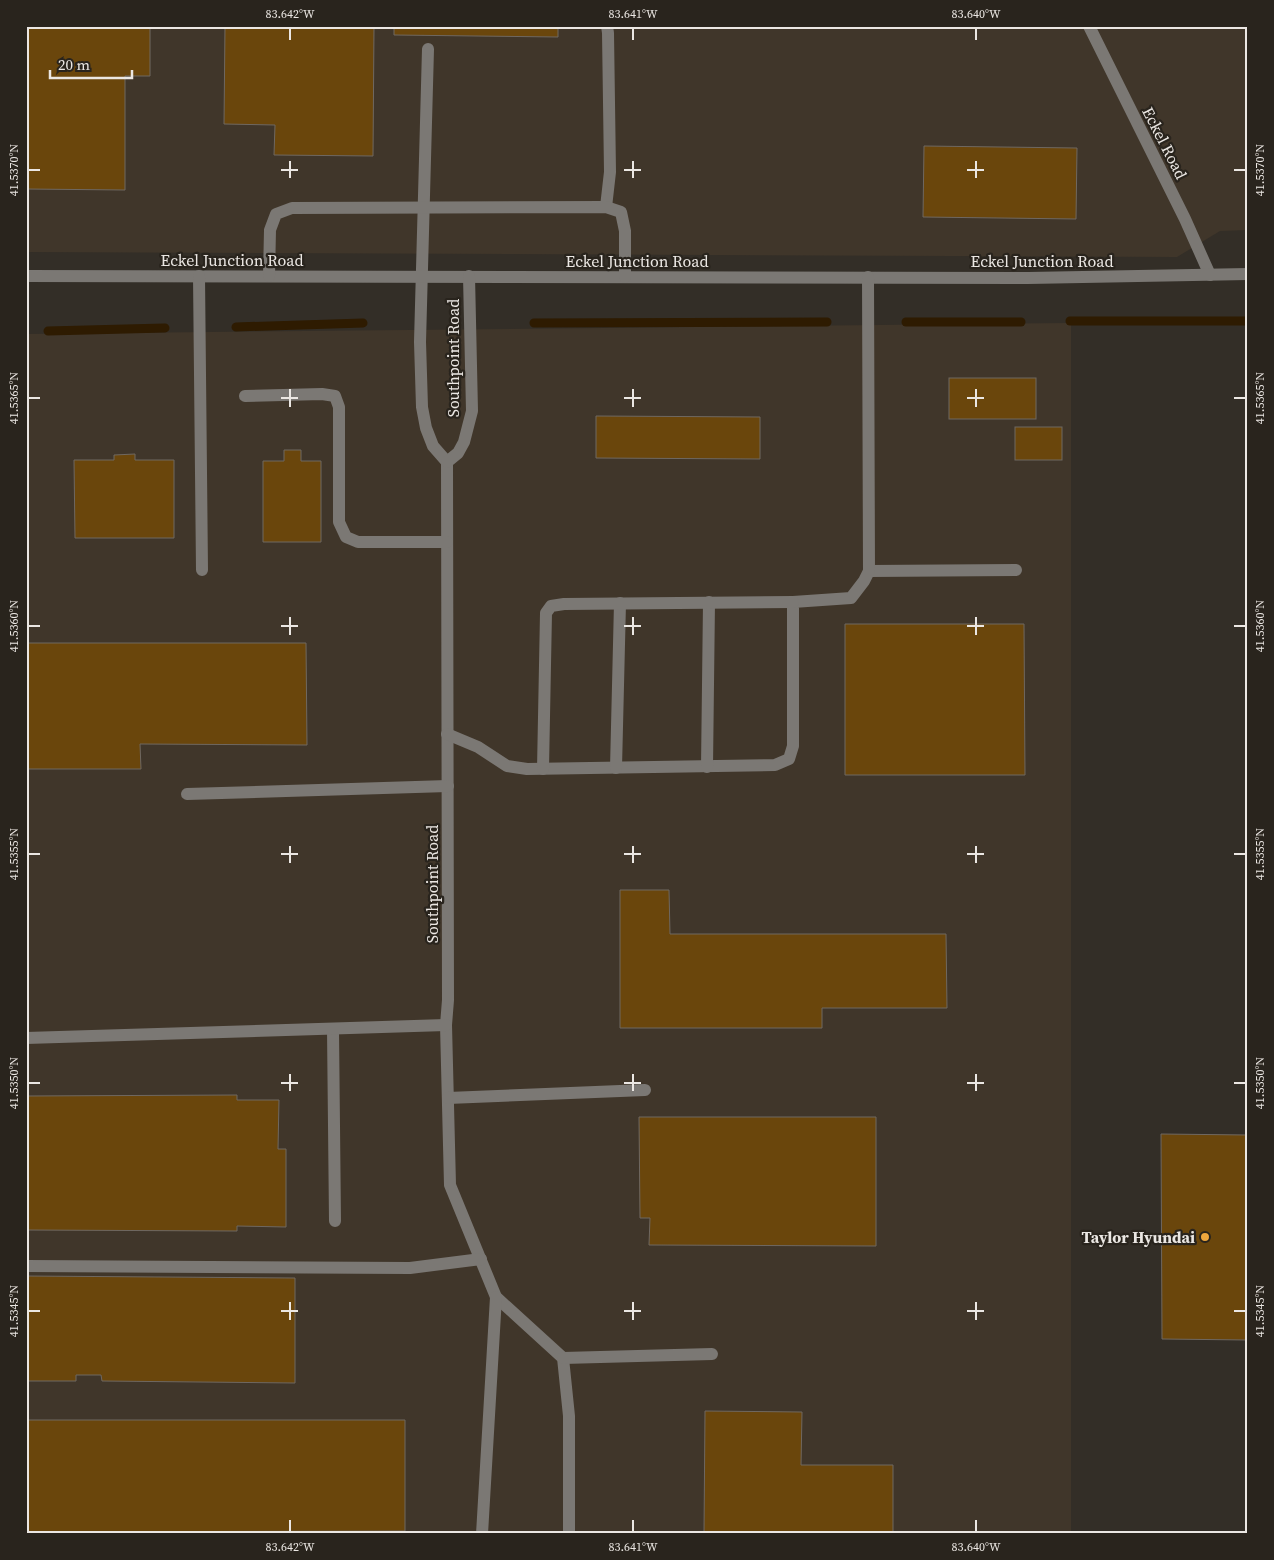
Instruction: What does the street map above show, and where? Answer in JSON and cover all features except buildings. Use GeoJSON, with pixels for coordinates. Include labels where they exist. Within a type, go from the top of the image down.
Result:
{"type":"FeatureCollection","features":[{"type":"Feature","properties":{"kind":"street"},"geometry":{"type":"LineString","coordinates":[[606,26],[608,33],[610,172],[606,207]]}},
{"type":"Feature","properties":{"kind":"street","name":"Eckel Road"},"geometry":{"type":"LineString","coordinates":[[1089,26],[1185,219],[1210,275]]}},
{"type":"Feature","properties":{"kind":"street","name":"Southpoint Road"},"geometry":{"type":"LineString","coordinates":[[428,49],[420,342],[422,407],[426,428],[433,446],[447,462],[448,1000],[446,1025],[450,1185],[496,1297]]}},
{"type":"Feature","properties":{"kind":"street"},"geometry":{"type":"LineString","coordinates":[[269,276],[270,230],[276,214],[292,208],[606,207],[621,212],[625,231],[625,277]]}},
{"type":"Feature","properties":{"kind":"street","name":"Eckel Junction Road"},"geometry":{"type":"LineString","coordinates":[[26,276],[1028,278],[1248,274]]}},
{"type":"Feature","properties":{"kind":"street"},"geometry":{"type":"LineString","coordinates":[[199,276],[202,570]]}},
{"type":"Feature","properties":{"kind":"street","name":"Southpoint Road"},"geometry":{"type":"LineString","coordinates":[[447,462],[458,453],[464,442],[472,411],[469,276]]}},
{"type":"Feature","properties":{"kind":"street"},"geometry":{"type":"LineString","coordinates":[[543,770],[546,613],[551,606],[620,603],[793,602],[851,598],[864,581],[868,571],[868,277]]}},
{"type":"Feature","properties":{"kind":"street"},"geometry":{"type":"LineString","coordinates":[[245,396],[322,394],[335,396],[339,408],[339,522],[346,537],[358,542],[447,542]]}},
{"type":"Feature","properties":{"kind":"street"},"geometry":{"type":"LineString","coordinates":[[868,571],[1016,570]]}},
{"type":"Feature","properties":{"kind":"street"},"geometry":{"type":"LineString","coordinates":[[707,767],[709,602]]}},
{"type":"Feature","properties":{"kind":"street"},"geometry":{"type":"LineString","coordinates":[[447,734],[478,747],[507,766],[527,770],[775,765],[789,758],[793,746],[793,602]]}},
{"type":"Feature","properties":{"kind":"street"},"geometry":{"type":"LineString","coordinates":[[616,768],[620,603]]}},
{"type":"Feature","properties":{"kind":"street"},"geometry":{"type":"LineString","coordinates":[[187,794],[448,786]]}},
{"type":"Feature","properties":{"kind":"street"},"geometry":{"type":"LineString","coordinates":[[26,1038],[333,1030],[446,1025]]}},
{"type":"Feature","properties":{"kind":"street"},"geometry":{"type":"LineString","coordinates":[[333,1030],[335,1221]]}},
{"type":"Feature","properties":{"kind":"street"},"geometry":{"type":"LineString","coordinates":[[448,1098],[644,1090]]}},
{"type":"Feature","properties":{"kind":"street"},"geometry":{"type":"LineString","coordinates":[[26,1266],[410,1268],[481,1259]]}},
{"type":"Feature","properties":{"kind":"street"},"geometry":{"type":"LineString","coordinates":[[496,1297],[563,1358],[569,1416],[569,1534]]}},
{"type":"Feature","properties":{"kind":"street"},"geometry":{"type":"LineString","coordinates":[[482,1534],[496,1297]]}},
{"type":"Feature","properties":{"kind":"street"},"geometry":{"type":"LineString","coordinates":[[563,1358],[712,1354]]}},
{"type":"Feature","properties":{"kind":"shaded area"},"geometry":{"type":"Polygon","coordinates":[[[26,26],[1248,26],[1248,230],[1220,231],[1177,257],[26,252],[26,26]]]}},
{"type":"Feature","properties":{"kind":"shaded area"},"geometry":{"type":"Polygon","coordinates":[[[1071,323],[1071,1534],[26,1534],[26,334],[1071,323]]]}},
{"type":"Feature","properties":{"kind":"waterway"},"geometry":{"type":"LineString","coordinates":[[1070,321],[1248,321]]}},
{"type":"Feature","properties":{"kind":"waterway"},"geometry":{"type":"LineString","coordinates":[[534,323],[827,322]]}},
{"type":"Feature","properties":{"kind":"waterway"},"geometry":{"type":"LineString","coordinates":[[906,322],[1021,322]]}},
{"type":"Feature","properties":{"kind":"waterway"},"geometry":{"type":"LineString","coordinates":[[236,327],[363,323]]}},
{"type":"Feature","properties":{"kind":"waterway"},"geometry":{"type":"LineString","coordinates":[[48,331],[165,328]]}},
{"type":"Feature","properties":{"kind":"place","name":"Taylor Hyundai"},"geometry":{"type":"Point","coordinates":[1205,1237]}}]}
